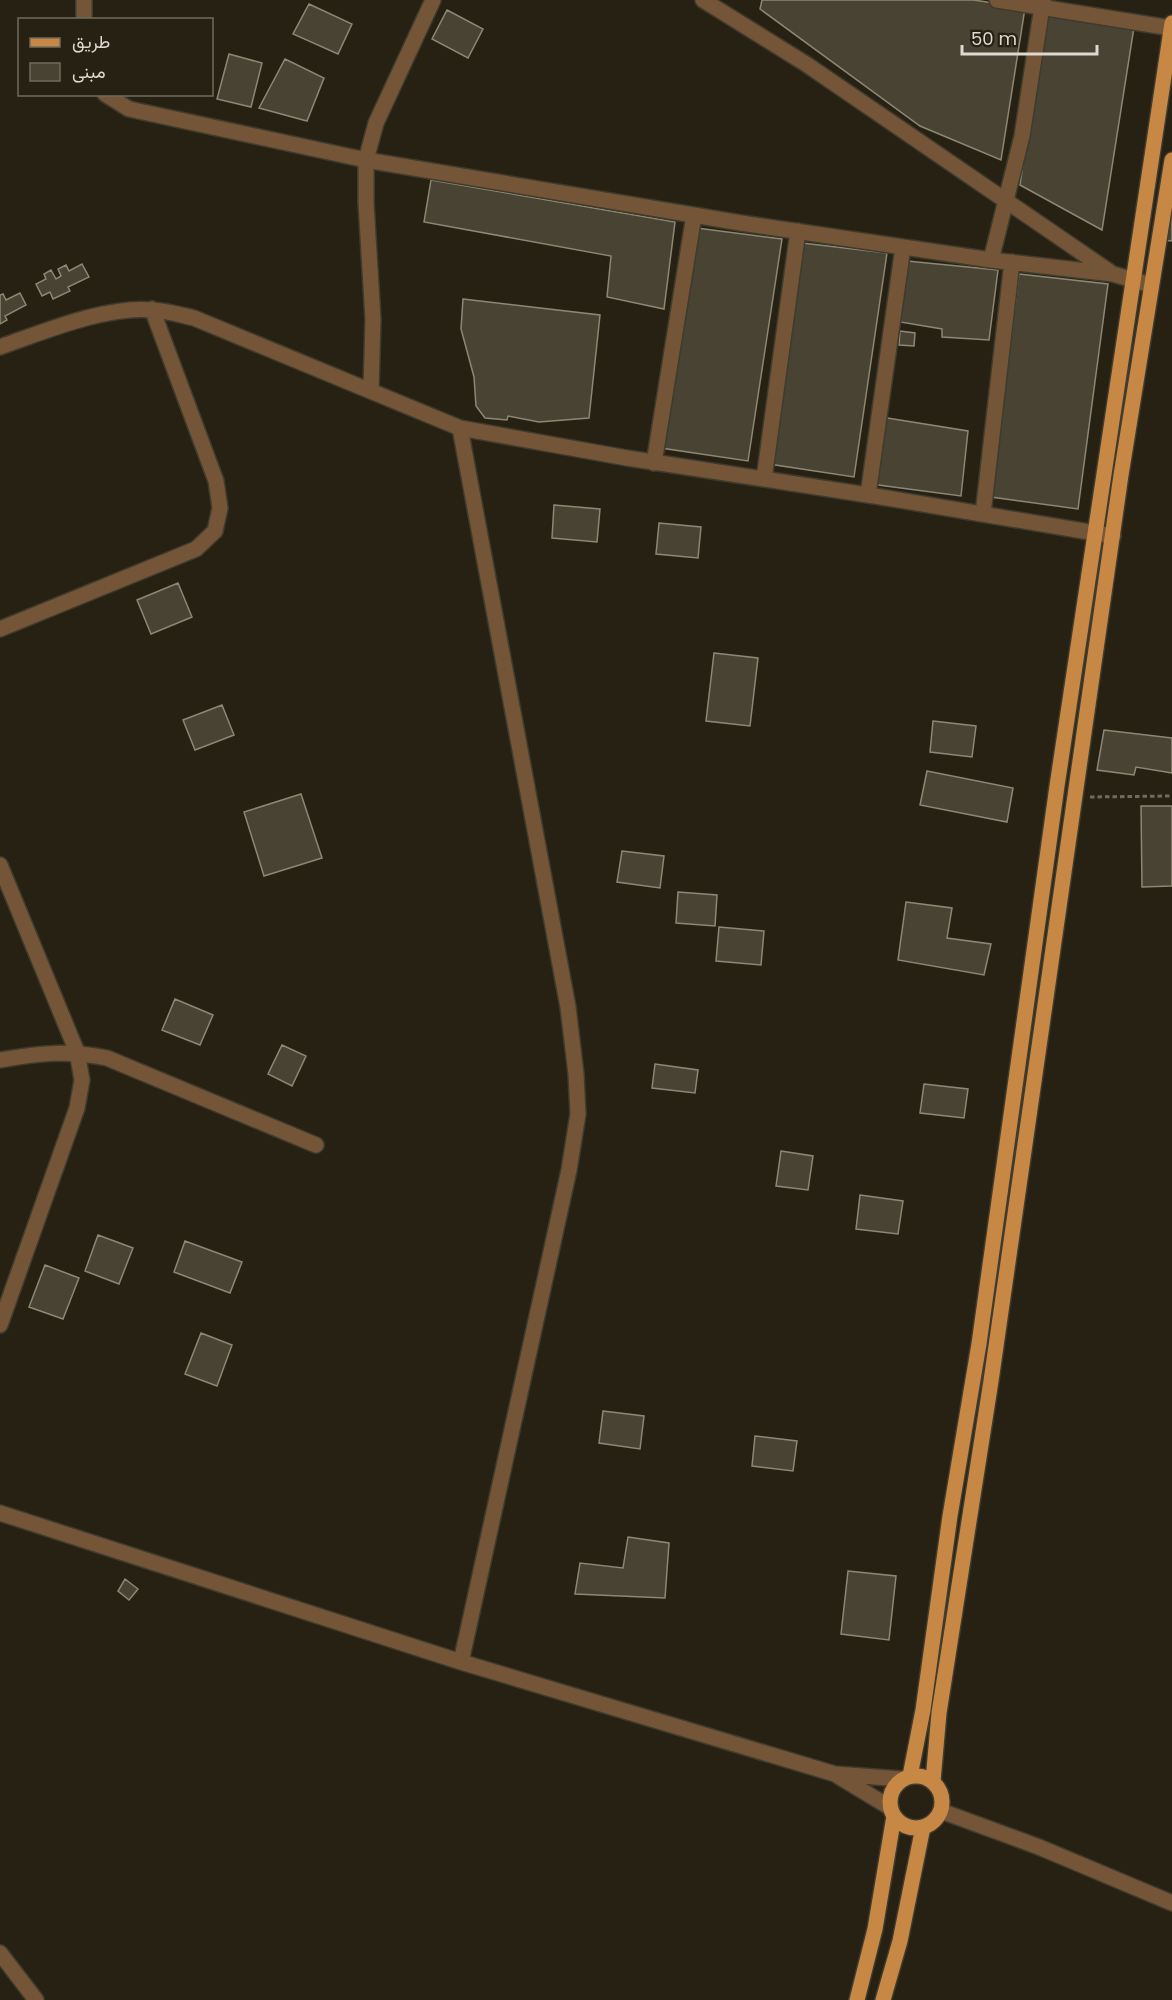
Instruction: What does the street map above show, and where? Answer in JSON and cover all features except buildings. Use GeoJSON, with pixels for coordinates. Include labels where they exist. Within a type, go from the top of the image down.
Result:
{"type":"FeatureCollection","features":[{"type":"Feature","properties":{"kind":"main road"},"geometry":{"type":"LineString","coordinates":[[857,2000],[875,1929],[892,1812],[890,1802],[893,1789],[906,1778],[923,1710],[950,1516],[979,1344],[1095,533],[1172,26]]}},
{"type":"Feature","properties":{"kind":"main road"},"geometry":{"type":"LineString","coordinates":[[933,1781],[939,1713],[991,1381],[1113,536],[1172,160]]}},
{"type":"Feature","properties":{"kind":"main road"},"geometry":{"type":"LineString","coordinates":[[892,1812],[906,1826],[923,1827],[936,1818],[940,1811],[942,1795],[933,1781],[926,1777],[906,1778]]}},
{"type":"Feature","properties":{"kind":"main road"},"geometry":{"type":"LineString","coordinates":[[884,2000],[900,1941],[923,1827]]}},
{"type":"Feature","properties":{"kind":"street"},"geometry":{"type":"LineString","coordinates":[[84,0],[84,18]]}},
{"type":"Feature","properties":{"kind":"street"},"geometry":{"type":"LineString","coordinates":[[371,390],[373,319],[366,203],[366,160],[376,123],[433,0]]}},
{"type":"Feature","properties":{"kind":"street"},"geometry":{"type":"LineString","coordinates":[[997,0],[1042,3],[1172,26]]}},
{"type":"Feature","properties":{"kind":"street"},"geometry":{"type":"LineString","coordinates":[[711,2],[806,64],[1113,274]]}},
{"type":"Feature","properties":{"kind":"street"},"geometry":{"type":"LineString","coordinates":[[991,260],[1022,136],[1042,3]]}},
{"type":"Feature","properties":{"kind":"street"},"geometry":{"type":"LineString","coordinates":[[108,96],[129,109],[366,160],[798,231],[991,260],[1113,274],[1151,285]]}},
{"type":"Feature","properties":{"kind":"street"},"geometry":{"type":"LineString","coordinates":[[654,462],[694,215]]}},
{"type":"Feature","properties":{"kind":"street"},"geometry":{"type":"LineString","coordinates":[[764,480],[798,231]]}},
{"type":"Feature","properties":{"kind":"street"},"geometry":{"type":"LineString","coordinates":[[868,495],[903,247]]}},
{"type":"Feature","properties":{"kind":"street"},"geometry":{"type":"LineString","coordinates":[[983,514],[1012,262]]}},
{"type":"Feature","properties":{"kind":"street"},"geometry":{"type":"LineString","coordinates":[[0,630],[196,549],[215,531],[220,508],[216,481],[152,309]]}},
{"type":"Feature","properties":{"kind":"street"},"geometry":{"type":"LineString","coordinates":[[0,347],[112,312],[152,309],[194,318],[460,428],[654,462],[1113,536]]}},
{"type":"Feature","properties":{"kind":"street"},"geometry":{"type":"LineString","coordinates":[[460,428],[568,1007],[578,1114],[569,1170],[461,1662]]}},
{"type":"Feature","properties":{"kind":"street"},"geometry":{"type":"LineString","coordinates":[[0,865],[76,1052],[82,1080],[77,1108],[0,1325]]}},
{"type":"Feature","properties":{"kind":"street"},"geometry":{"type":"LineString","coordinates":[[0,1060],[38,1053],[76,1052],[107,1058],[316,1144]]}},
{"type":"Feature","properties":{"kind":"street"},"geometry":{"type":"LineString","coordinates":[[0,1513],[461,1662],[835,1774],[906,1778]]}},
{"type":"Feature","properties":{"kind":"street"},"geometry":{"type":"LineString","coordinates":[[835,1774],[892,1812]]}},
{"type":"Feature","properties":{"kind":"street"},"geometry":{"type":"LineString","coordinates":[[940,1811],[1039,1847],[1172,1903]]}},
{"type":"Feature","properties":{"kind":"street"},"geometry":{"type":"LineString","coordinates":[[3,1963],[36,2000]]}},
{"type":"Feature","properties":{"kind":"path"},"geometry":{"type":"LineString","coordinates":[[1075,798],[1172,796]]}}]}
